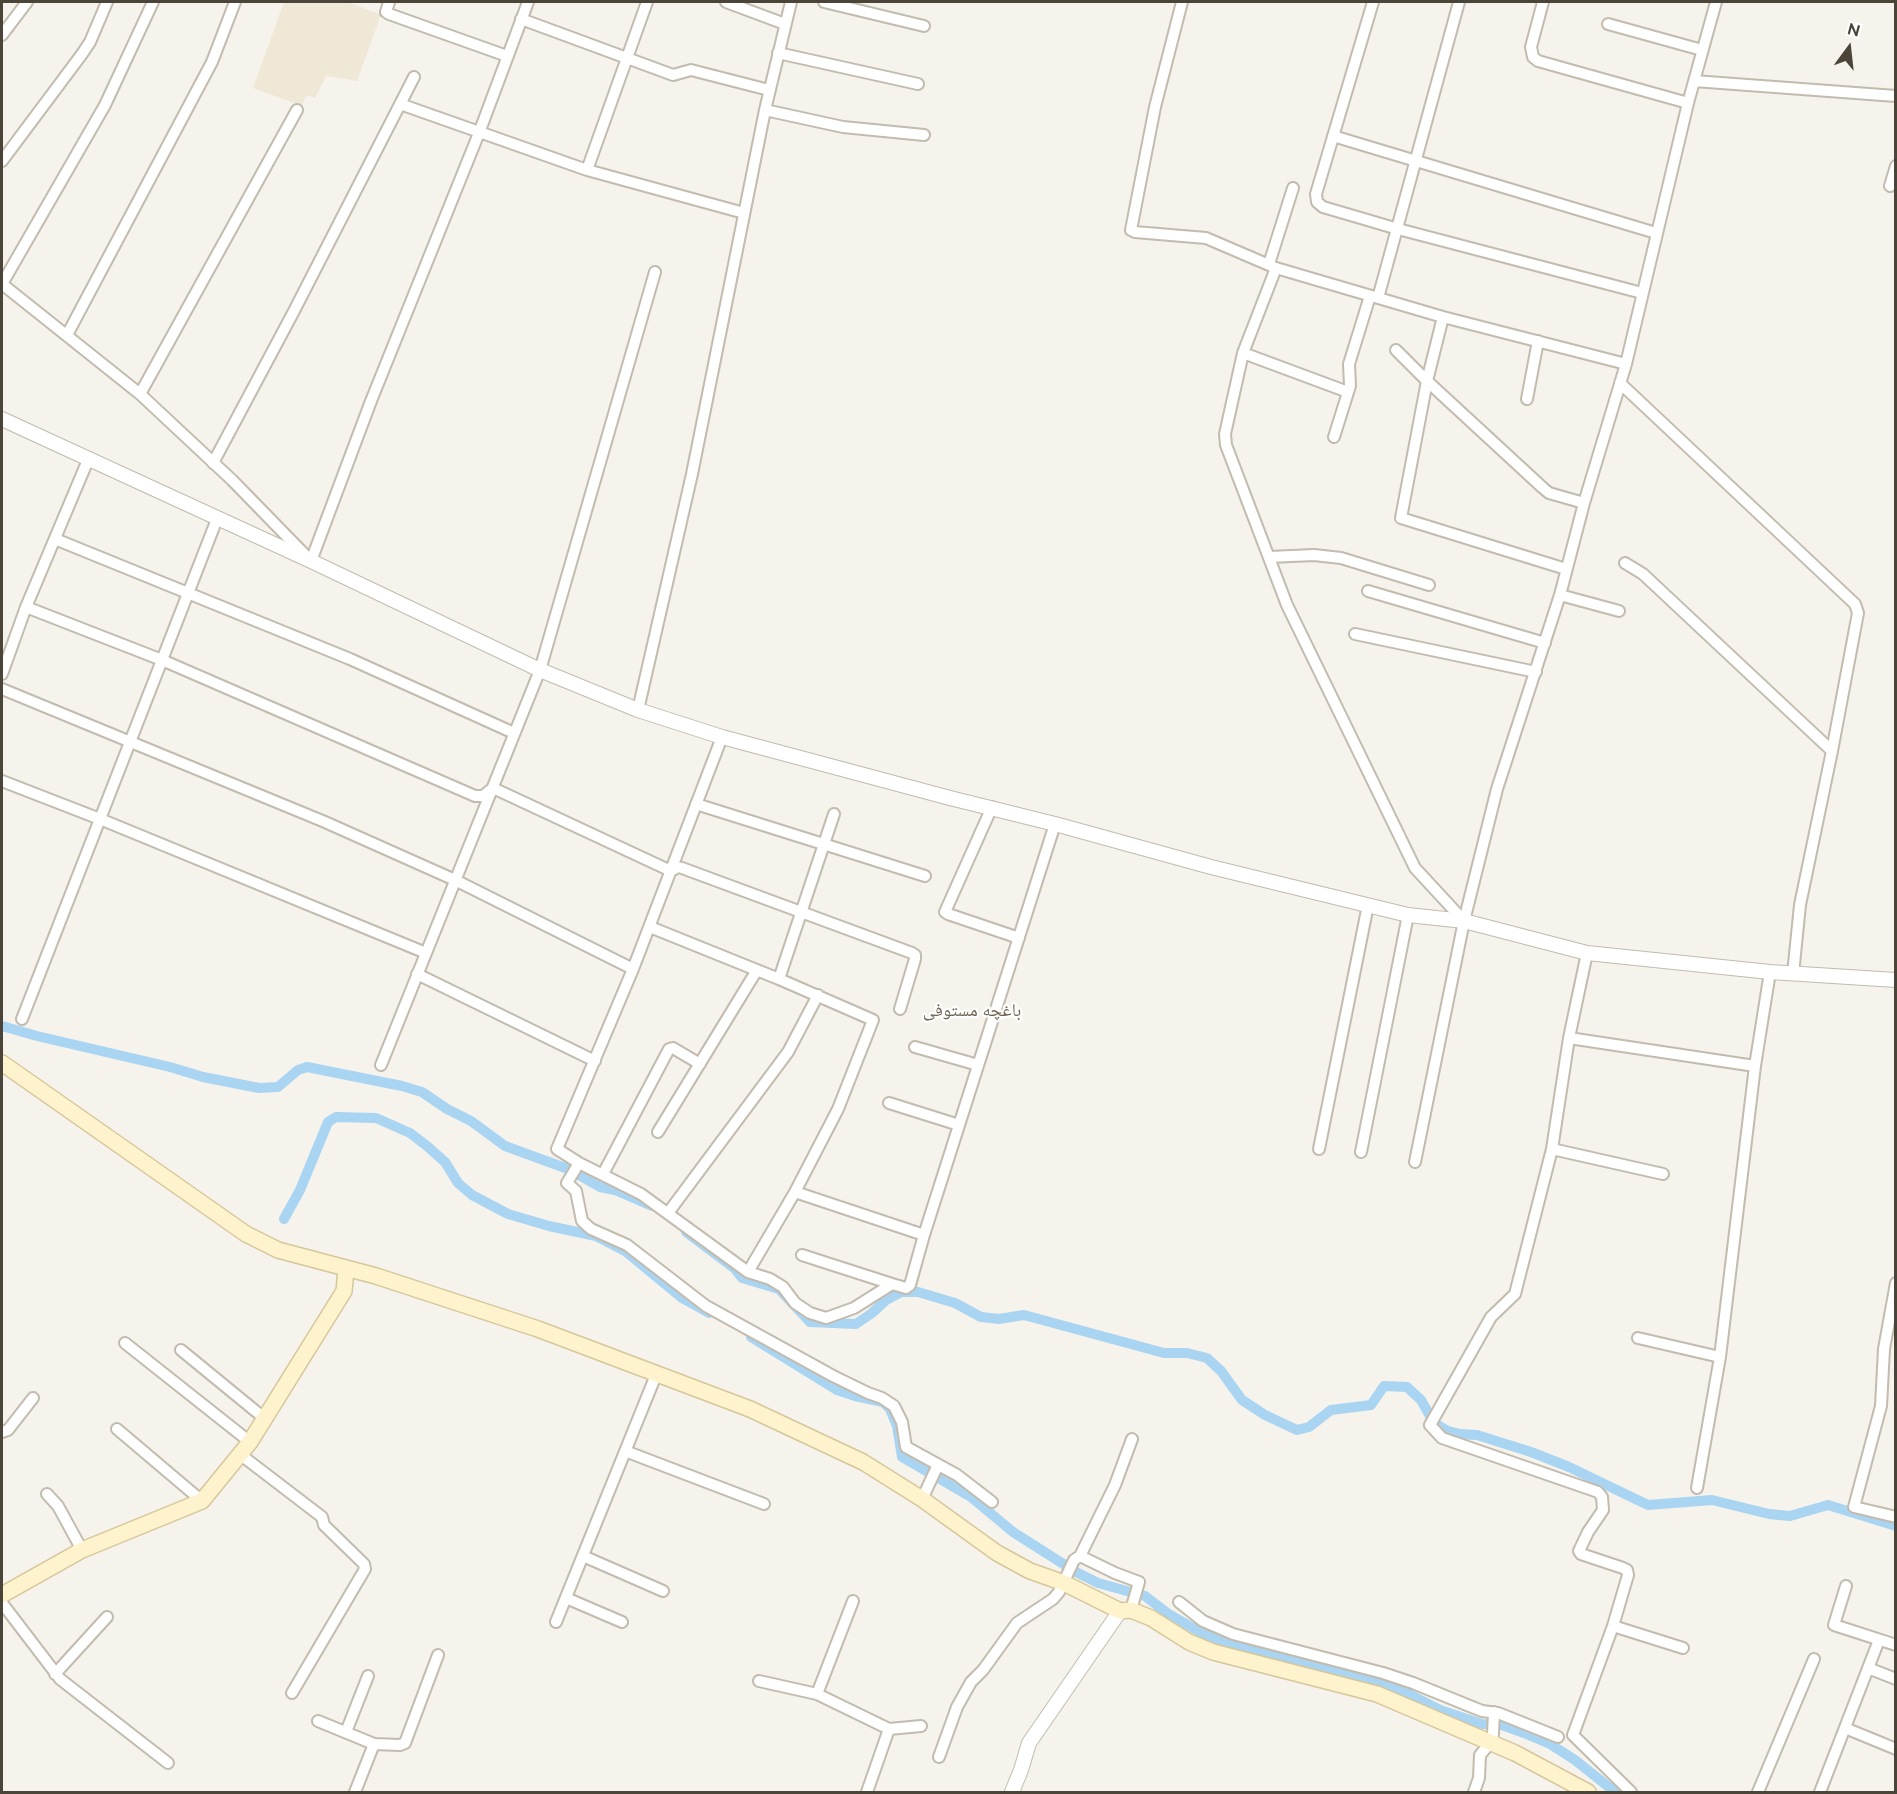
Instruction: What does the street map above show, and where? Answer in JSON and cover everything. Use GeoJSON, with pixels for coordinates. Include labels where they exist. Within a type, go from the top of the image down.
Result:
{"type":"FeatureCollection","features":[{"type":"Feature","properties":{"kind":"main road"},"geometry":{"type":"LineString","coordinates":[[2,1063],[246,1234],[278,1250],[376,1276],[538,1329],[750,1409],[863,1462],[922,1499],[997,1553],[1030,1571],[1066,1579],[1151,1618],[1189,1642],[1213,1652],[1378,1690],[1492,1738],[1588,1792]]}},
{"type":"Feature","properties":{"kind":"main road"},"geometry":{"type":"LineString","coordinates":[[2,1595],[81,1550],[202,1501],[250,1442],[344,1291],[346,1269]]}},
{"type":"Feature","properties":{"kind":"street"},"geometry":{"type":"LineString","coordinates":[[2,35],[27,2]]}},
{"type":"Feature","properties":{"kind":"street"},"geometry":{"type":"LineString","coordinates":[[2,161],[90,42],[107,2]]}},
{"type":"Feature","properties":{"kind":"street"},"geometry":{"type":"LineString","coordinates":[[153,2],[105,105],[2,284],[140,394],[311,561]]}},
{"type":"Feature","properties":{"kind":"street"},"geometry":{"type":"LineString","coordinates":[[67,335],[212,62],[235,2]]}},
{"type":"Feature","properties":{"kind":"street"},"geometry":{"type":"LineString","coordinates":[[389,2],[386,12],[389,14],[507,56]]}},
{"type":"Feature","properties":{"kind":"street"},"geometry":{"type":"LineString","coordinates":[[311,561],[399,326],[479,133],[528,2]]}},
{"type":"Feature","properties":{"kind":"street"},"geometry":{"type":"LineString","coordinates":[[587,170],[647,2]]}},
{"type":"Feature","properties":{"kind":"street"},"geometry":{"type":"LineString","coordinates":[[726,2],[785,24]]}},
{"type":"Feature","properties":{"kind":"street"},"geometry":{"type":"LineString","coordinates":[[638,710],[692,474],[765,110],[791,2]]}},
{"type":"Feature","properties":{"kind":"street"},"geometry":{"type":"LineString","coordinates":[[824,2],[924,26]]}},
{"type":"Feature","properties":{"kind":"street"},"geometry":{"type":"LineString","coordinates":[[1182,2],[1155,107],[1131,230],[1206,238],[1272,266],[1374,297],[1626,364]]}},
{"type":"Feature","properties":{"kind":"street"},"geometry":{"type":"LineString","coordinates":[[1373,2],[1316,194],[1317,202],[1323,207],[1398,229],[1642,293]]}},
{"type":"Feature","properties":{"kind":"street"},"geometry":{"type":"LineString","coordinates":[[1334,436],[1348,392],[1351,375],[1349,363],[1398,229],[1459,2]]}},
{"type":"Feature","properties":{"kind":"street"},"geometry":{"type":"LineString","coordinates":[[1543,2],[1531,47],[1533,57],[1538,61],[1688,103]]}},
{"type":"Feature","properties":{"kind":"street"},"geometry":{"type":"LineString","coordinates":[[1415,1162],[1464,921],[1497,789],[1560,595],[1584,503],[1626,364],[1688,103],[1716,2]]}},
{"type":"Feature","properties":{"kind":"street"},"geometry":{"type":"LineString","coordinates":[[521,19],[673,75],[691,70],[770,90]]}},
{"type":"Feature","properties":{"kind":"street"},"geometry":{"type":"LineString","coordinates":[[1608,24],[1702,50]]}},
{"type":"Feature","properties":{"kind":"street"},"geometry":{"type":"LineString","coordinates":[[778,53],[918,84]]}},
{"type":"Feature","properties":{"kind":"street"},"geometry":{"type":"LineString","coordinates":[[213,463],[300,301],[414,77]]}},
{"type":"Feature","properties":{"kind":"street"},"geometry":{"type":"LineString","coordinates":[[1694,81],[1896,96]]}},
{"type":"Feature","properties":{"kind":"street"},"geometry":{"type":"LineString","coordinates":[[400,104],[587,170],[744,213]]}},
{"type":"Feature","properties":{"kind":"street"},"geometry":{"type":"LineString","coordinates":[[140,394],[297,110]]}},
{"type":"Feature","properties":{"kind":"street"},"geometry":{"type":"LineString","coordinates":[[765,110],[843,127],[924,135]]}},
{"type":"Feature","properties":{"kind":"street"},"geometry":{"type":"LineString","coordinates":[[1333,136],[1656,233]]}},
{"type":"Feature","properties":{"kind":"street"},"geometry":{"type":"LineString","coordinates":[[1890,186],[1896,166]]}},
{"type":"Feature","properties":{"kind":"street"},"geometry":{"type":"LineString","coordinates":[[1293,188],[1272,266],[1243,352],[1225,434],[1226,445],[1287,604],[1415,867],[1464,921]]}},
{"type":"Feature","properties":{"kind":"street"},"geometry":{"type":"LineString","coordinates":[[381,1065],[540,670],[655,272]]}},
{"type":"Feature","properties":{"kind":"street"},"geometry":{"type":"LineString","coordinates":[[1443,317],[1427,381],[1401,518],[1566,568]]}},
{"type":"Feature","properties":{"kind":"street"},"geometry":{"type":"LineString","coordinates":[[1527,399],[1538,341]]}},
{"type":"Feature","properties":{"kind":"street"},"geometry":{"type":"LineString","coordinates":[[1396,350],[1549,493],[1584,503]]}},
{"type":"Feature","properties":{"kind":"street"},"geometry":{"type":"LineString","coordinates":[[1243,352],[1348,392]]}},
{"type":"Feature","properties":{"kind":"street"},"geometry":{"type":"LineString","coordinates":[[1620,383],[1855,604],[1858,613],[1800,904],[1793,974]]}},
{"type":"Feature","properties":{"kind":"street"},"geometry":{"type":"LineString","coordinates":[[2,419],[311,561],[540,670],[638,710],[722,737],[1211,867],[1408,915],[1464,921],[1587,953],[1770,972],[1896,980]]}},
{"type":"Feature","properties":{"kind":"street"},"geometry":{"type":"LineString","coordinates":[[2,674],[26,607],[88,460]]}},
{"type":"Feature","properties":{"kind":"street"},"geometry":{"type":"LineString","coordinates":[[22,1018],[217,519]]}},
{"type":"Feature","properties":{"kind":"street"},"geometry":{"type":"LineString","coordinates":[[56,539],[350,659],[514,733]]}},
{"type":"Feature","properties":{"kind":"street"},"geometry":{"type":"LineString","coordinates":[[1269,557],[1314,555],[1341,558],[1429,585]]}},
{"type":"Feature","properties":{"kind":"street"},"geometry":{"type":"LineString","coordinates":[[1625,563],[1643,574],[1832,751]]}},
{"type":"Feature","properties":{"kind":"street"},"geometry":{"type":"LineString","coordinates":[[1368,591],[1545,643]]}},
{"type":"Feature","properties":{"kind":"street"},"geometry":{"type":"LineString","coordinates":[[1560,595],[1619,612]]}},
{"type":"Feature","properties":{"kind":"street"},"geometry":{"type":"LineString","coordinates":[[26,607],[162,660],[475,796],[483,796],[492,788]]}},
{"type":"Feature","properties":{"kind":"street"},"geometry":{"type":"LineString","coordinates":[[1355,634],[1536,672]]}},
{"type":"Feature","properties":{"kind":"street"},"geometry":{"type":"LineString","coordinates":[[2,689],[326,822],[455,880],[633,969]]}},
{"type":"Feature","properties":{"kind":"street"},"geometry":{"type":"LineString","coordinates":[[722,737],[650,927],[557,1149],[641,1194],[748,1272],[770,1279],[783,1287],[795,1303],[810,1313],[826,1318],[854,1308],[892,1284]]}},
{"type":"Feature","properties":{"kind":"street"},"geometry":{"type":"LineString","coordinates":[[2,782],[100,819],[426,953]]}},
{"type":"Feature","properties":{"kind":"street"},"geometry":{"type":"LineString","coordinates":[[492,788],[672,871]]}},
{"type":"Feature","properties":{"kind":"street"},"geometry":{"type":"LineString","coordinates":[[696,804],[925,876]]}},
{"type":"Feature","properties":{"kind":"street"},"geometry":{"type":"LineString","coordinates":[[992,807],[945,912],[1019,938]]}},
{"type":"Feature","properties":{"kind":"street"},"geometry":{"type":"LineString","coordinates":[[779,979],[834,814]]}},
{"type":"Feature","properties":{"kind":"street"},"geometry":{"type":"LineString","coordinates":[[802,1255],[909,1288],[1055,824]]}},
{"type":"Feature","properties":{"kind":"street"},"geometry":{"type":"LineString","coordinates":[[672,871],[678,867],[682,868],[915,955],[900,1009]]}},
{"type":"Feature","properties":{"kind":"street"},"geometry":{"type":"LineString","coordinates":[[1319,1149],[1368,905]]}},
{"type":"Feature","properties":{"kind":"street"},"geometry":{"type":"LineString","coordinates":[[1361,1152],[1408,915]]}},
{"type":"Feature","properties":{"kind":"street"},"geometry":{"type":"LineString","coordinates":[[650,927],[818,995],[871,1018],[873,1023],[838,1109],[795,1192],[748,1272]]}},
{"type":"Feature","properties":{"kind":"street"},"geometry":{"type":"LineString","coordinates":[[1587,953],[1569,1038],[1552,1149],[1515,1294],[1491,1317],[1430,1425],[1442,1438],[1598,1492],[1602,1497],[1603,1510],[1588,1532],[1579,1551],[1581,1554],[1627,1570],[1628,1575],[1613,1626],[1573,1736],[1631,1792]]}},
{"type":"Feature","properties":{"kind":"street"},"geometry":{"type":"LineString","coordinates":[[658,1132],[758,970]]}},
{"type":"Feature","properties":{"kind":"street"},"geometry":{"type":"LineString","coordinates":[[1696,1488],[1720,1357],[1755,1066],[1770,972]]}},
{"type":"Feature","properties":{"kind":"street"},"geometry":{"type":"LineString","coordinates":[[417,974],[595,1061]]}},
{"type":"Feature","properties":{"kind":"street"},"geometry":{"type":"LineString","coordinates":[[668,1213],[788,1052],[818,995]]}},
{"type":"Feature","properties":{"kind":"street"},"geometry":{"type":"LineString","coordinates":[[1569,1038],[1755,1066]]}},
{"type":"Feature","properties":{"kind":"street"},"geometry":{"type":"LineString","coordinates":[[915,1047],[978,1065]]}},
{"type":"Feature","properties":{"kind":"street"},"geometry":{"type":"LineString","coordinates":[[603,1174],[669,1049],[673,1048],[700,1064]]}},
{"type":"Feature","properties":{"kind":"street"},"geometry":{"type":"LineString","coordinates":[[889,1103],[959,1125]]}},
{"type":"Feature","properties":{"kind":"street"},"geometry":{"type":"LineString","coordinates":[[1552,1149],[1663,1174]]}},
{"type":"Feature","properties":{"kind":"street"},"geometry":{"type":"LineString","coordinates":[[579,1162],[567,1183],[576,1191],[582,1221],[591,1229],[627,1245],[706,1306],[833,1376],[882,1398],[894,1406],[902,1422],[906,1447],[957,1475],[992,1502]]}},
{"type":"Feature","properties":{"kind":"street"},"geometry":{"type":"LineString","coordinates":[[795,1192],[924,1235]]}},
{"type":"Feature","properties":{"kind":"street"},"geometry":{"type":"LineString","coordinates":[[1896,1283],[1884,1348],[1881,1406],[1854,1507],[1896,1517]]}},
{"type":"Feature","properties":{"kind":"street"},"geometry":{"type":"LineString","coordinates":[[1638,1338],[1720,1357]]}},
{"type":"Feature","properties":{"kind":"street"},"geometry":{"type":"LineString","coordinates":[[125,1343],[250,1442]]}},
{"type":"Feature","properties":{"kind":"street"},"geometry":{"type":"LineString","coordinates":[[181,1350],[264,1418]]}},
{"type":"Feature","properties":{"kind":"street"},"geometry":{"type":"LineString","coordinates":[[556,1622],[656,1375]]}},
{"type":"Feature","properties":{"kind":"street"},"geometry":{"type":"LineString","coordinates":[[2,1432],[8,1430],[33,1398]]}},
{"type":"Feature","properties":{"kind":"street"},"geometry":{"type":"LineString","coordinates":[[117,1429],[202,1501]]}},
{"type":"Feature","properties":{"kind":"street"},"geometry":{"type":"LineString","coordinates":[[939,1757],[957,1707],[971,1682],[983,1670],[1017,1623],[1053,1599],[1066,1579],[1115,1485],[1132,1439]]}},
{"type":"Feature","properties":{"kind":"street"},"geometry":{"type":"LineString","coordinates":[[625,1451],[764,1504]]}},
{"type":"Feature","properties":{"kind":"street"},"geometry":{"type":"LineString","coordinates":[[241,1455],[322,1517],[324,1525],[364,1564],[365,1569],[292,1693]]}},
{"type":"Feature","properties":{"kind":"street"},"geometry":{"type":"LineString","coordinates":[[922,1499],[938,1465]]}},
{"type":"Feature","properties":{"kind":"street"},"geometry":{"type":"LineString","coordinates":[[47,1494],[58,1506],[81,1550]]}},
{"type":"Feature","properties":{"kind":"street"},"geometry":{"type":"LineString","coordinates":[[583,1556],[663,1591]]}},
{"type":"Feature","properties":{"kind":"street"},"geometry":{"type":"LineString","coordinates":[[1012,1792],[1029,1743],[1128,1608],[1139,1582],[1077,1558]]}},
{"type":"Feature","properties":{"kind":"street"},"geometry":{"type":"LineString","coordinates":[[1846,1586],[1834,1625],[1896,1645]]}},
{"type":"Feature","properties":{"kind":"street"},"geometry":{"type":"LineString","coordinates":[[566,1598],[622,1622]]}},
{"type":"Feature","properties":{"kind":"street"},"geometry":{"type":"LineString","coordinates":[[817,1694],[853,1601]]}},
{"type":"Feature","properties":{"kind":"street"},"geometry":{"type":"LineString","coordinates":[[1179,1602],[1203,1622],[1233,1634],[1383,1673],[1558,1737]]}},
{"type":"Feature","properties":{"kind":"street"},"geometry":{"type":"LineString","coordinates":[[2,1603],[55,1674],[168,1763]]}},
{"type":"Feature","properties":{"kind":"street"},"geometry":{"type":"LineString","coordinates":[[55,1674],[107,1617]]}},
{"type":"Feature","properties":{"kind":"street"},"geometry":{"type":"LineString","coordinates":[[1613,1626],[1683,1648]]}},
{"type":"Feature","properties":{"kind":"street"},"geometry":{"type":"LineString","coordinates":[[1822,1792],[1879,1640]]}},
{"type":"Feature","properties":{"kind":"street"},"geometry":{"type":"LineString","coordinates":[[318,1720],[374,1744],[399,1745],[405,1743],[438,1655]]}},
{"type":"Feature","properties":{"kind":"street"},"geometry":{"type":"LineString","coordinates":[[1758,1792],[1814,1659]]}},
{"type":"Feature","properties":{"kind":"street"},"geometry":{"type":"LineString","coordinates":[[1868,1668],[1896,1679]]}},
{"type":"Feature","properties":{"kind":"street"},"geometry":{"type":"LineString","coordinates":[[1378,1690],[1383,1673]]}},
{"type":"Feature","properties":{"kind":"street"},"geometry":{"type":"LineString","coordinates":[[346,1732],[368,1676]]}},
{"type":"Feature","properties":{"kind":"street"},"geometry":{"type":"LineString","coordinates":[[759,1681],[817,1694],[889,1729],[921,1726]]}},
{"type":"Feature","properties":{"kind":"street"},"geometry":{"type":"LineString","coordinates":[[1477,1791],[1480,1755],[1492,1738],[1494,1715]]}},
{"type":"Feature","properties":{"kind":"street"},"geometry":{"type":"LineString","coordinates":[[1845,1728],[1896,1749]]}},
{"type":"Feature","properties":{"kind":"street"},"geometry":{"type":"LineString","coordinates":[[867,1792],[889,1729]]}},
{"type":"Feature","properties":{"kind":"street"},"geometry":{"type":"LineString","coordinates":[[355,1792],[374,1744]]}},
{"type":"Feature","properties":{"kind":"shaded area"},"geometry":{"type":"Polygon","coordinates":[[[284,2],[348,2],[381,15],[357,81],[326,76],[315,98],[306,95],[302,106],[253,88],[284,2]]]}},
{"type":"Feature","properties":{"kind":"waterway"},"geometry":{"type":"LineString","coordinates":[[2,1026],[203,1077],[259,1088],[278,1087],[298,1070],[307,1067],[402,1086],[422,1092],[447,1109],[471,1121],[505,1146],[568,1169],[600,1187],[615,1190],[652,1206]]}},
{"type":"Feature","properties":{"kind":"waterway"},"geometry":{"type":"LineString","coordinates":[[284,1219],[300,1190],[328,1122],[336,1117],[376,1118],[410,1133],[427,1146],[445,1162],[458,1183],[472,1195],[508,1214],[596,1236],[625,1251],[682,1298],[709,1313]]}},
{"type":"Feature","properties":{"kind":"waterway"},"geometry":{"type":"LineString","coordinates":[[686,1232],[734,1268],[742,1278],[779,1289],[810,1322],[856,1324],[886,1300],[901,1292],[918,1292],[955,1303],[981,1317],[999,1319],[1024,1315],[1164,1353],[1187,1353],[1207,1358],[1221,1371],[1242,1400],[1265,1415],[1297,1430],[1309,1427],[1331,1410],[1371,1405],[1384,1386],[1407,1387],[1421,1400],[1434,1423],[1448,1431],[1477,1435],[1531,1452],[1569,1467],[1648,1505],[1712,1500],[1769,1514],[1790,1516],[1828,1505],[1896,1526]]}},
{"type":"Feature","properties":{"kind":"waterway"},"geometry":{"type":"LineString","coordinates":[[751,1337],[837,1390],[883,1402],[890,1409],[897,1426],[902,1457],[971,1497],[1013,1532],[1076,1572],[1098,1583],[1145,1596],[1167,1613],[1220,1641],[1372,1679],[1401,1690],[1440,1710],[1482,1724],[1502,1725],[1524,1733],[1550,1744],[1575,1760],[1615,1792]]}},
{"type":"Feature","properties":{"kind":"district","name":"باغچه مستوفی"},"geometry":{"type":"Point","coordinates":[972,1011]}}]}
